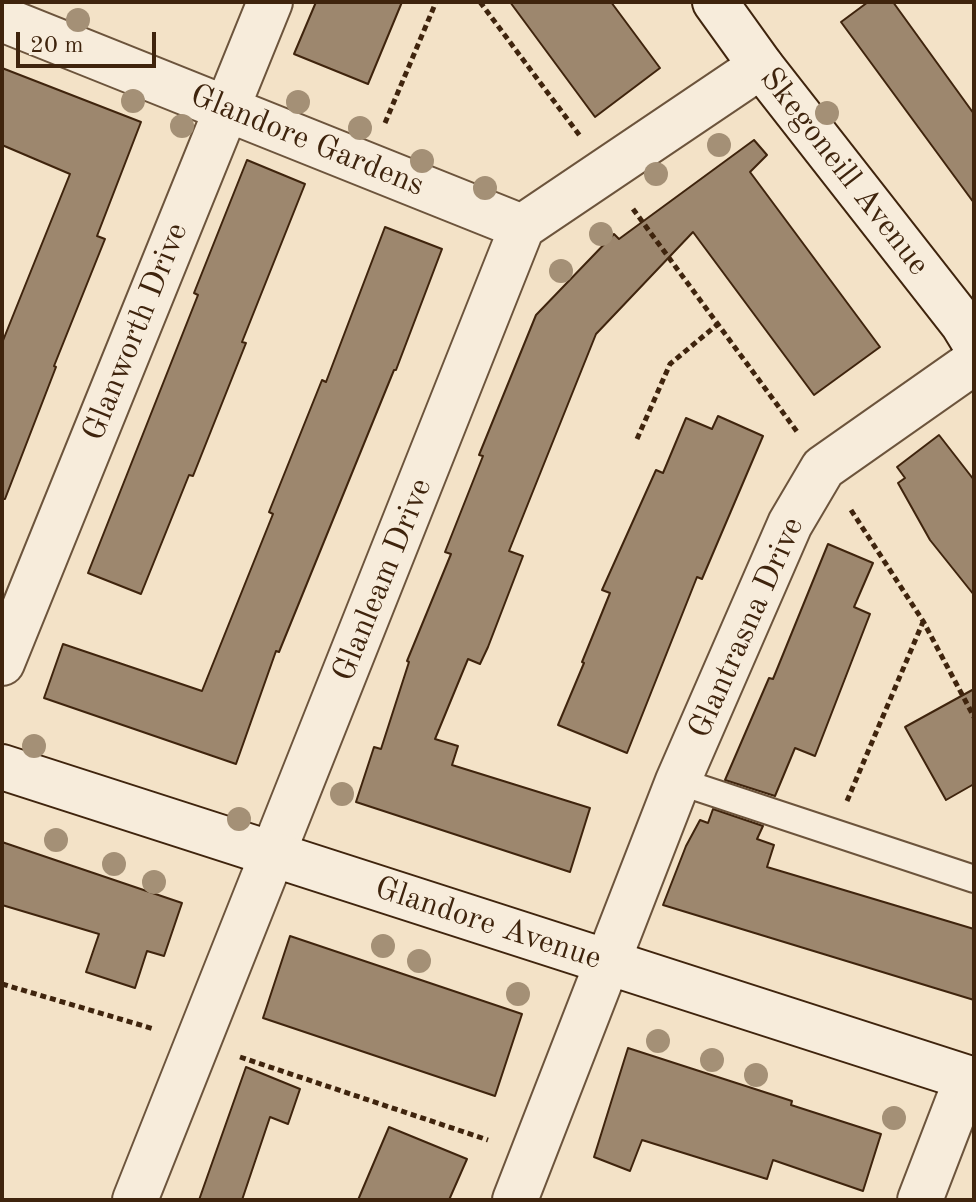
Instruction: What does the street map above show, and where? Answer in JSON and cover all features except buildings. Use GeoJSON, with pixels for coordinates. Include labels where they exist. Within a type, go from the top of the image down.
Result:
{"type":"FeatureCollection","features":[{"type":"Feature","properties":{"kind":"street","name":"Glanworth Drive"},"geometry":{"type":"LineString","coordinates":[[2,663],[270,2]]}},
{"type":"Feature","properties":{"kind":"street","name":"Skegoneill Avenue"},"geometry":{"type":"LineString","coordinates":[[715,2],[971,337]]}},
{"type":"Feature","properties":{"kind":"street","name":"Glandore Gardens"},"geometry":{"type":"LineString","coordinates":[[2,19],[522,227]]}},
{"type":"Feature","properties":{"kind":"street"},"geometry":{"type":"LineString","coordinates":[[522,227],[761,66]]}},
{"type":"Feature","properties":{"kind":"street","name":"Glanleam Drive"},"geometry":{"type":"LineString","coordinates":[[135,1200],[522,227]]}},
{"type":"Feature","properties":{"kind":"street","name":"Glantrasna Drive"},"geometry":{"type":"LineString","coordinates":[[515,1200],[678,781],[790,524],[823,468],[971,337]]}},
{"type":"Feature","properties":{"kind":"street","name":"Glandore Avenue"},"geometry":{"type":"LineString","coordinates":[[2,767],[970,1079]]}},
{"type":"Feature","properties":{"kind":"street"},"geometry":{"type":"LineString","coordinates":[[920,1200],[970,1079]]}},
{"type":"Feature","properties":{"kind":"lane"},"geometry":{"type":"LineString","coordinates":[[678,781],[974,879]]}},
{"type":"Feature","properties":{"kind":"path"},"geometry":{"type":"LineString","coordinates":[[367,165],[436,2]]}},
{"type":"Feature","properties":{"kind":"path"},"geometry":{"type":"LineString","coordinates":[[480,2],[823,468],[923,621],[974,717]]}},
{"type":"Feature","properties":{"kind":"path"},"geometry":{"type":"LineString","coordinates":[[637,439],[670,364],[718,324]]}},
{"type":"Feature","properties":{"kind":"path"},"geometry":{"type":"LineString","coordinates":[[833,833],[923,621]]}},
{"type":"Feature","properties":{"kind":"path"},"geometry":{"type":"LineString","coordinates":[[2,984],[197,1042],[533,1156]]}}]}
